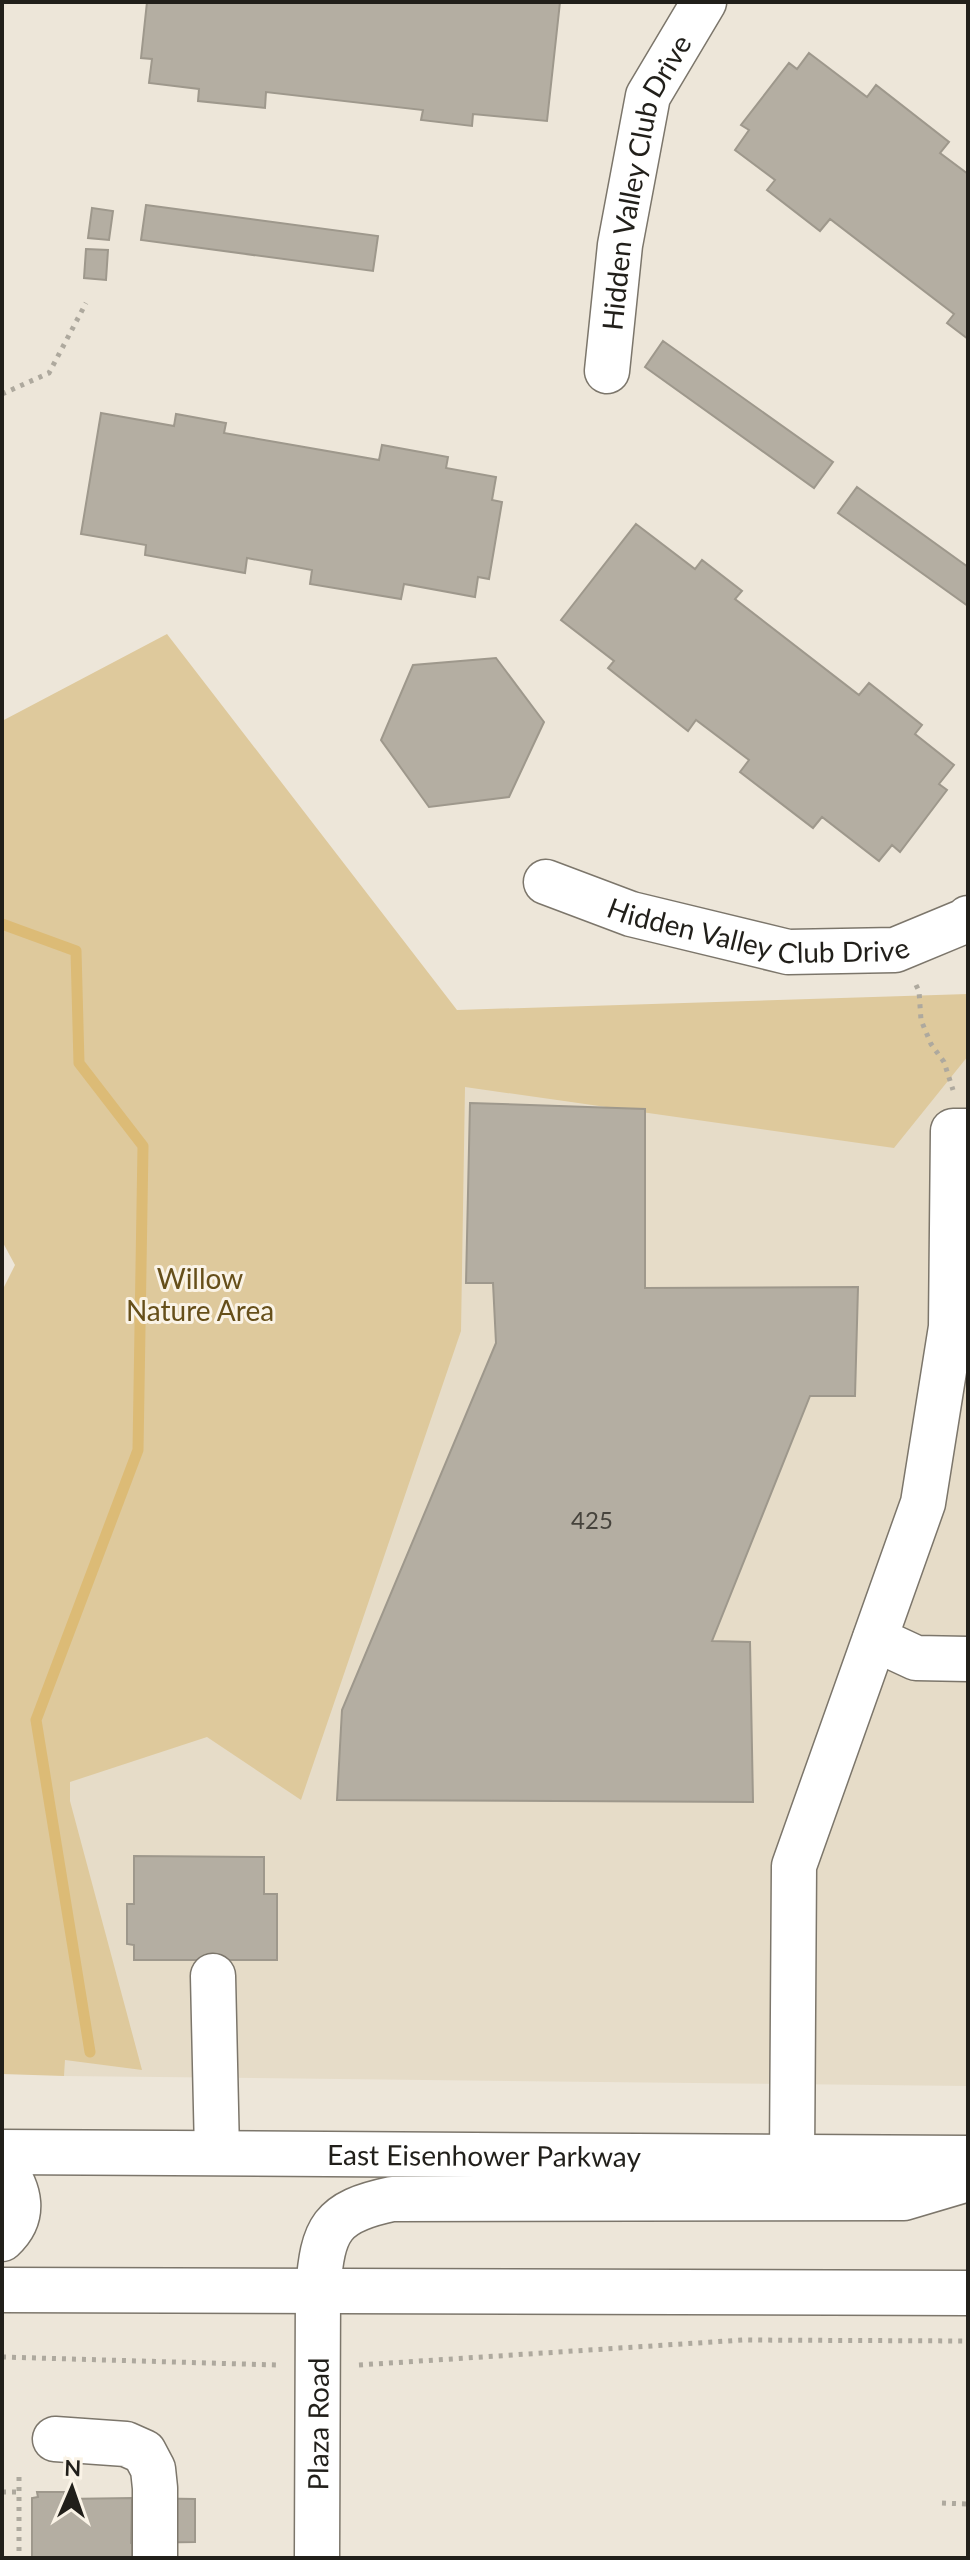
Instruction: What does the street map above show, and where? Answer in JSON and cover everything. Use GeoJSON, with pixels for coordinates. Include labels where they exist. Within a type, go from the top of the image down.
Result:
{"type":"FeatureCollection","features":[{"type":"Feature","properties":{"kind":"main road","name":"Hidden Valley Club Drive"},"geometry":{"type":"LineString","coordinates":[[607,371],[620,245],[648,96],[704,2]]}},
{"type":"Feature","properties":{"kind":"main road","name":"Hidden Valley Club Drive"},"geometry":{"type":"LineString","coordinates":[[546,882],[631,914],[788,952],[895,950],[968,918]]}},
{"type":"Feature","properties":{"kind":"main road"},"geometry":{"type":"LineString","coordinates":[[792,2159],[794,1866],[923,1503],[951,1327],[953,1131],[961,1116]]}},
{"type":"Feature","properties":{"kind":"main road"},"geometry":{"type":"LineString","coordinates":[[875,1639],[916,1658],[968,1659]]}},
{"type":"Feature","properties":{"kind":"main road"},"geometry":{"type":"LineString","coordinates":[[213,1976],[217,2152]]}},
{"type":"Feature","properties":{"kind":"main road","name":"East Eisenhower Parkway"},"geometry":{"type":"LineString","coordinates":[[2,2152],[968,2158]]}},
{"type":"Feature","properties":{"kind":"main road"},"geometry":{"type":"LineString","coordinates":[[2,2166],[17,2189],[20,2211],[12,2230],[2,2239]]}},
{"type":"Feature","properties":{"kind":"main road","name":"Plaza Road"},"geometry":{"type":"LineString","coordinates":[[317,2558],[318,2289],[326,2234],[342,2217],[365,2205],[392,2199],[904,2198],[968,2179]]}},
{"type":"Feature","properties":{"kind":"main road"},"geometry":{"type":"LineString","coordinates":[[668,2291],[770,2265],[968,2263]]}},
{"type":"Feature","properties":{"kind":"main road"},"geometry":{"type":"LineString","coordinates":[[2,2290],[968,2293]]}},
{"type":"Feature","properties":{"kind":"main road"},"geometry":{"type":"LineString","coordinates":[[55,2439],[126,2444],[144,2452],[153,2469],[155,2488],[155,2558]]}},
{"type":"Feature","properties":{"kind":"path"},"geometry":{"type":"LineString","coordinates":[[2,394],[49,373],[86,303]]}},
{"type":"Feature","properties":{"kind":"path"},"geometry":{"type":"LineString","coordinates":[[919,991],[921,1020],[931,1044],[944,1062],[961,1116]]}},
{"type":"Feature","properties":{"kind":"path"},"geometry":{"type":"LineString","coordinates":[[361,2365],[743,2340],[968,2341]]}},
{"type":"Feature","properties":{"kind":"path"},"geometry":{"type":"LineString","coordinates":[[2,2357],[268,2365]]}},
{"type":"Feature","properties":{"kind":"path"},"geometry":{"type":"LineString","coordinates":[[19,2477],[19,2558]]}},
{"type":"Feature","properties":{"kind":"path"},"geometry":{"type":"LineString","coordinates":[[2,2492],[19,2492]]}},
{"type":"Feature","properties":{"kind":"path"},"geometry":{"type":"LineString","coordinates":[[942,2503],[968,2504]]}},
{"type":"Feature","properties":{"kind":"shaded area"},"geometry":{"type":"Polygon","coordinates":[[[384,1029],[968,1039],[968,2086],[64,2076],[74,1560],[384,1029]]]}},
{"type":"Feature","properties":{"kind":"green space","name":"Willow Nature Area"},"geometry":{"type":"Polygon","coordinates":[[[167,634],[457,1010],[968,994],[968,1056],[894,1148],[465,1087],[461,1331],[301,1800],[207,1737],[70,1782],[70,1801],[142,2070],[65,2060],[64,2076],[2,2074],[2,1291],[15,1265],[2,1241],[2,721],[167,634]]]}},
{"type":"Feature","properties":{"kind":"building"},"geometry":{"type":"Polygon","coordinates":[[[147,2],[560,2],[547,121],[473,114],[472,126],[421,120],[423,110],[266,92],[265,108],[198,101],[199,89],[149,83],[152,59],[141,58],[147,2]]]}},
{"type":"Feature","properties":{"kind":"building"},"geometry":{"type":"Polygon","coordinates":[[[809,53],[867,97],[876,85],[949,142],[940,153],[968,174],[968,339],[947,323],[954,314],[830,219],[820,231],[767,190],[775,180],[735,150],[749,130],[741,125],[789,63],[797,69],[809,53]]]}},
{"type":"Feature","properties":{"kind":"building"},"geometry":{"type":"Polygon","coordinates":[[[146,205],[378,236],[373,271],[141,240],[146,205]]]}},
{"type":"Feature","properties":{"kind":"building"},"geometry":{"type":"Polygon","coordinates":[[[92,208],[113,211],[109,240],[88,238],[92,208]]]}},
{"type":"Feature","properties":{"kind":"building"},"geometry":{"type":"Polygon","coordinates":[[[86,249],[108,250],[106,280],[84,278],[86,249]]]}},
{"type":"Feature","properties":{"kind":"building"},"geometry":{"type":"Polygon","coordinates":[[[663,341],[833,462],[814,488],[645,367],[663,341]]]}},
{"type":"Feature","properties":{"kind":"building"},"geometry":{"type":"Polygon","coordinates":[[[101,413],[174,426],[176,414],[226,423],[224,433],[379,460],[382,445],[448,457],[446,468],[496,477],[492,500],[502,502],[489,579],[478,577],[475,597],[404,584],[401,599],[310,584],[312,570],[247,558],[245,573],[145,555],[146,545],[81,534],[101,413]]]}},
{"type":"Feature","properties":{"kind":"building"},"geometry":{"type":"Polygon","coordinates":[[[857,487],[968,567],[968,606],[838,513],[857,487]]]}},
{"type":"Feature","properties":{"kind":"building"},"geometry":{"type":"Polygon","coordinates":[[[636,524],[695,569],[702,560],[742,591],[735,599],[859,695],[869,683],[922,725],[915,734],[954,765],[939,784],[947,790],[900,852],[892,845],[879,861],[822,817],[813,828],[740,772],[749,760],[696,720],[688,731],[608,668],[614,661],[561,620],[636,524]]]}},
{"type":"Feature","properties":{"kind":"building"},"geometry":{"type":"Polygon","coordinates":[[[496,658],[544,722],[509,797],[429,807],[381,740],[413,665],[496,658]]]}},
{"type":"Feature","properties":{"kind":"building"},"geometry":{"type":"Polygon","coordinates":[[[470,1103],[645,1109],[645,1288],[858,1287],[855,1396],[810,1396],[712,1641],[750,1642],[753,1802],[337,1800],[342,1710],[496,1343],[493,1283],[466,1283],[470,1103]]]}},
{"type":"Feature","properties":{"kind":"building"},"geometry":{"type":"Polygon","coordinates":[[[134,1856],[264,1857],[264,1894],[277,1894],[277,1960],[134,1960],[134,1945],[127,1944],[127,1904],[134,1904],[134,1856]]]}},
{"type":"Feature","properties":{"kind":"building"},"geometry":{"type":"Polygon","coordinates":[[[37,2492],[64,2492],[64,2499],[132,2498],[132,2558],[32,2558],[32,2498],[38,2497],[37,2492]]]}},
{"type":"Feature","properties":{"kind":"building"},"geometry":{"type":"Polygon","coordinates":[[[132,2498],[195,2499],[195,2542],[131,2543],[132,2498]]]}},
{"type":"Feature","properties":{"kind":"waterway"},"geometry":{"type":"LineString","coordinates":[[2,924],[76,951],[79,1063],[143,1146],[138,1450],[36,1720],[90,2052]]}}]}
